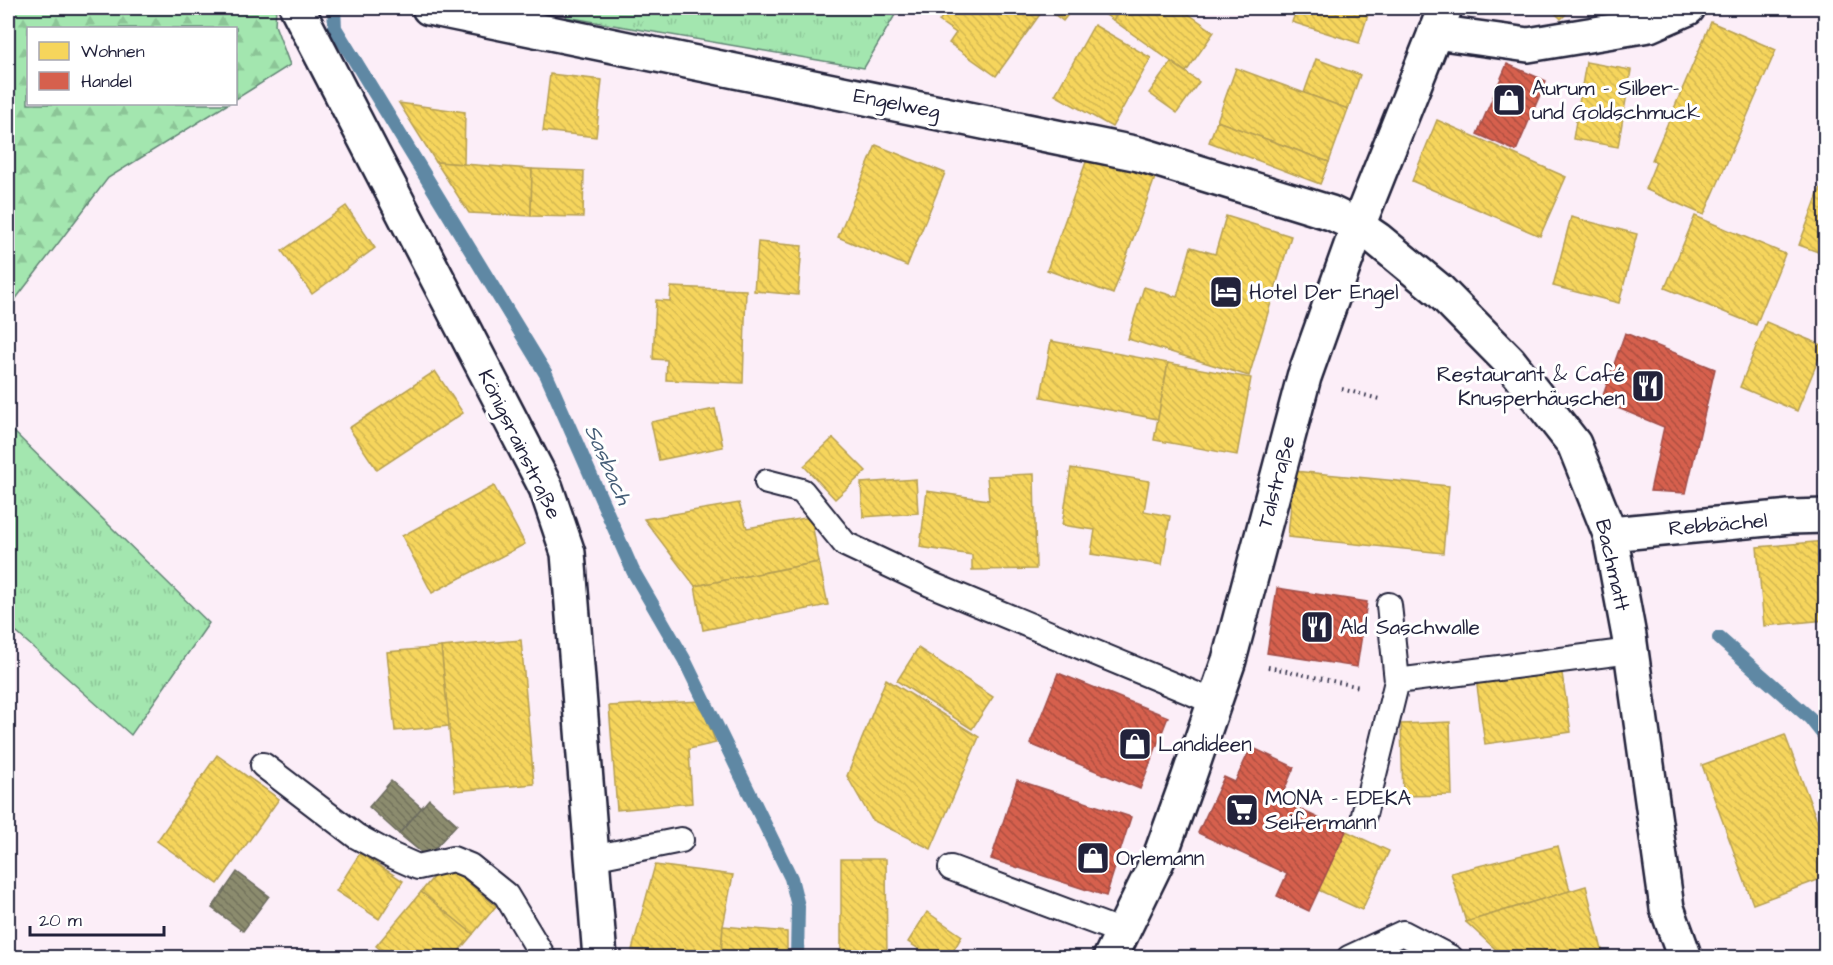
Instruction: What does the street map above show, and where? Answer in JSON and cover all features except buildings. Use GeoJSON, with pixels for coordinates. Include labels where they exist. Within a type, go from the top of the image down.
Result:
{"type":"FeatureCollection","features":[{"type":"Feature","properties":{"kind":"street","name":"Königsrainstraße"},"geometry":{"type":"LineString","coordinates":[[297,8],[546,488],[565,542],[568,553],[600,957]]}},
{"type":"Feature","properties":{"kind":"street","name":"Engelweg"},"geometry":{"type":"LineString","coordinates":[[429,8],[1139,154],[1331,213],[1358,226]]}},
{"type":"Feature","properties":{"kind":"street"},"geometry":{"type":"LineString","coordinates":[[1440,20],[1528,45],[1649,25],[1688,8]]}},
{"type":"Feature","properties":{"kind":"street","name":"Talstraße"},"geometry":{"type":"LineString","coordinates":[[1116,945],[1162,851],[1229,660],[1304,378],[1358,226],[1440,20]]}},
{"type":"Feature","properties":{"kind":"street","name":"Bachmatt"},"geometry":{"type":"LineString","coordinates":[[1358,226],[1440,291],[1509,361],[1574,444],[1610,534],[1631,651],[1667,908],[1685,957]]}},
{"type":"Feature","properties":{"kind":"street","name":"Rebbächel"},"geometry":{"type":"LineString","coordinates":[[1610,534],[1790,517],[1826,516]]}},
{"type":"Feature","properties":{"kind":"lane"},"geometry":{"type":"LineString","coordinates":[[767,482],[802,491],[845,544],[930,584],[1214,702]]}},
{"type":"Feature","properties":{"kind":"lane"},"geometry":{"type":"LineString","coordinates":[[1364,815],[1395,687],[1389,605]]}},
{"type":"Feature","properties":{"kind":"lane"},"geometry":{"type":"LineString","coordinates":[[1395,687],[1631,651]]}},
{"type":"Feature","properties":{"kind":"lane"},"geometry":{"type":"LineString","coordinates":[[263,765],[356,836],[393,856],[417,867],[453,859],[470,866],[506,896],[544,957]]}},
{"type":"Feature","properties":{"kind":"lane"},"geometry":{"type":"LineString","coordinates":[[592,858],[681,840]]}},
{"type":"Feature","properties":{"kind":"lane"},"geometry":{"type":"LineString","coordinates":[[951,868],[1116,945]]}},
{"type":"Feature","properties":{"kind":"lane"},"geometry":{"type":"LineString","coordinates":[[1349,957],[1403,933],[1451,957]]}},
{"type":"Feature","properties":{"kind":"path"},"geometry":{"type":"LineString","coordinates":[[1229,660],[1395,687]]}},
{"type":"Feature","properties":{"kind":"green space"},"geometry":{"type":"Polygon","coordinates":[[[8,8],[276,8],[275,25],[290,65],[237,98],[237,27],[27,27],[27,105],[226,105],[108,178],[8,309],[8,8]]]}},
{"type":"Feature","properties":{"kind":"green space"},"geometry":{"type":"Polygon","coordinates":[[[568,8],[899,8],[864,68],[566,17],[568,8]]]}},
{"type":"Feature","properties":{"kind":"green space"},"geometry":{"type":"Polygon","coordinates":[[[8,426],[209,623],[131,735],[8,625],[8,426]]]}},
{"type":"Feature","properties":{"kind":"waterway","name":"Sasbach"},"geometry":{"type":"LineString","coordinates":[[334,8],[335,28],[546,374],[633,571],[684,659],[791,878],[798,906],[797,958]]}},
{"type":"Feature","properties":{"kind":"waterway"},"geometry":{"type":"LineString","coordinates":[[1719,638],[1810,718],[1826,738]]}},
{"type":"Feature","properties":{"kind":"place","name":"Aurum - Silber- und Goldschmuck"},"geometry":{"type":"Point","coordinates":[1509,100]}},
{"type":"Feature","properties":{"kind":"place","name":"Hotel Der Engel"},"geometry":{"type":"Point","coordinates":[1226,292]}},
{"type":"Feature","properties":{"kind":"place","name":"Restaurant & Café Knusperhäuschen"},"geometry":{"type":"Point","coordinates":[1648,386]}},
{"type":"Feature","properties":{"kind":"place","name":"Ald Saschwalle"},"geometry":{"type":"Point","coordinates":[1317,627]}},
{"type":"Feature","properties":{"kind":"place","name":"Landideen"},"geometry":{"type":"Point","coordinates":[1135,744]}},
{"type":"Feature","properties":{"kind":"place","name":"MONA - EDEKA Seifermann"},"geometry":{"type":"Point","coordinates":[1242,810]}},
{"type":"Feature","properties":{"kind":"place","name":"Orlemann"},"geometry":{"type":"Point","coordinates":[1093,858]}}]}
